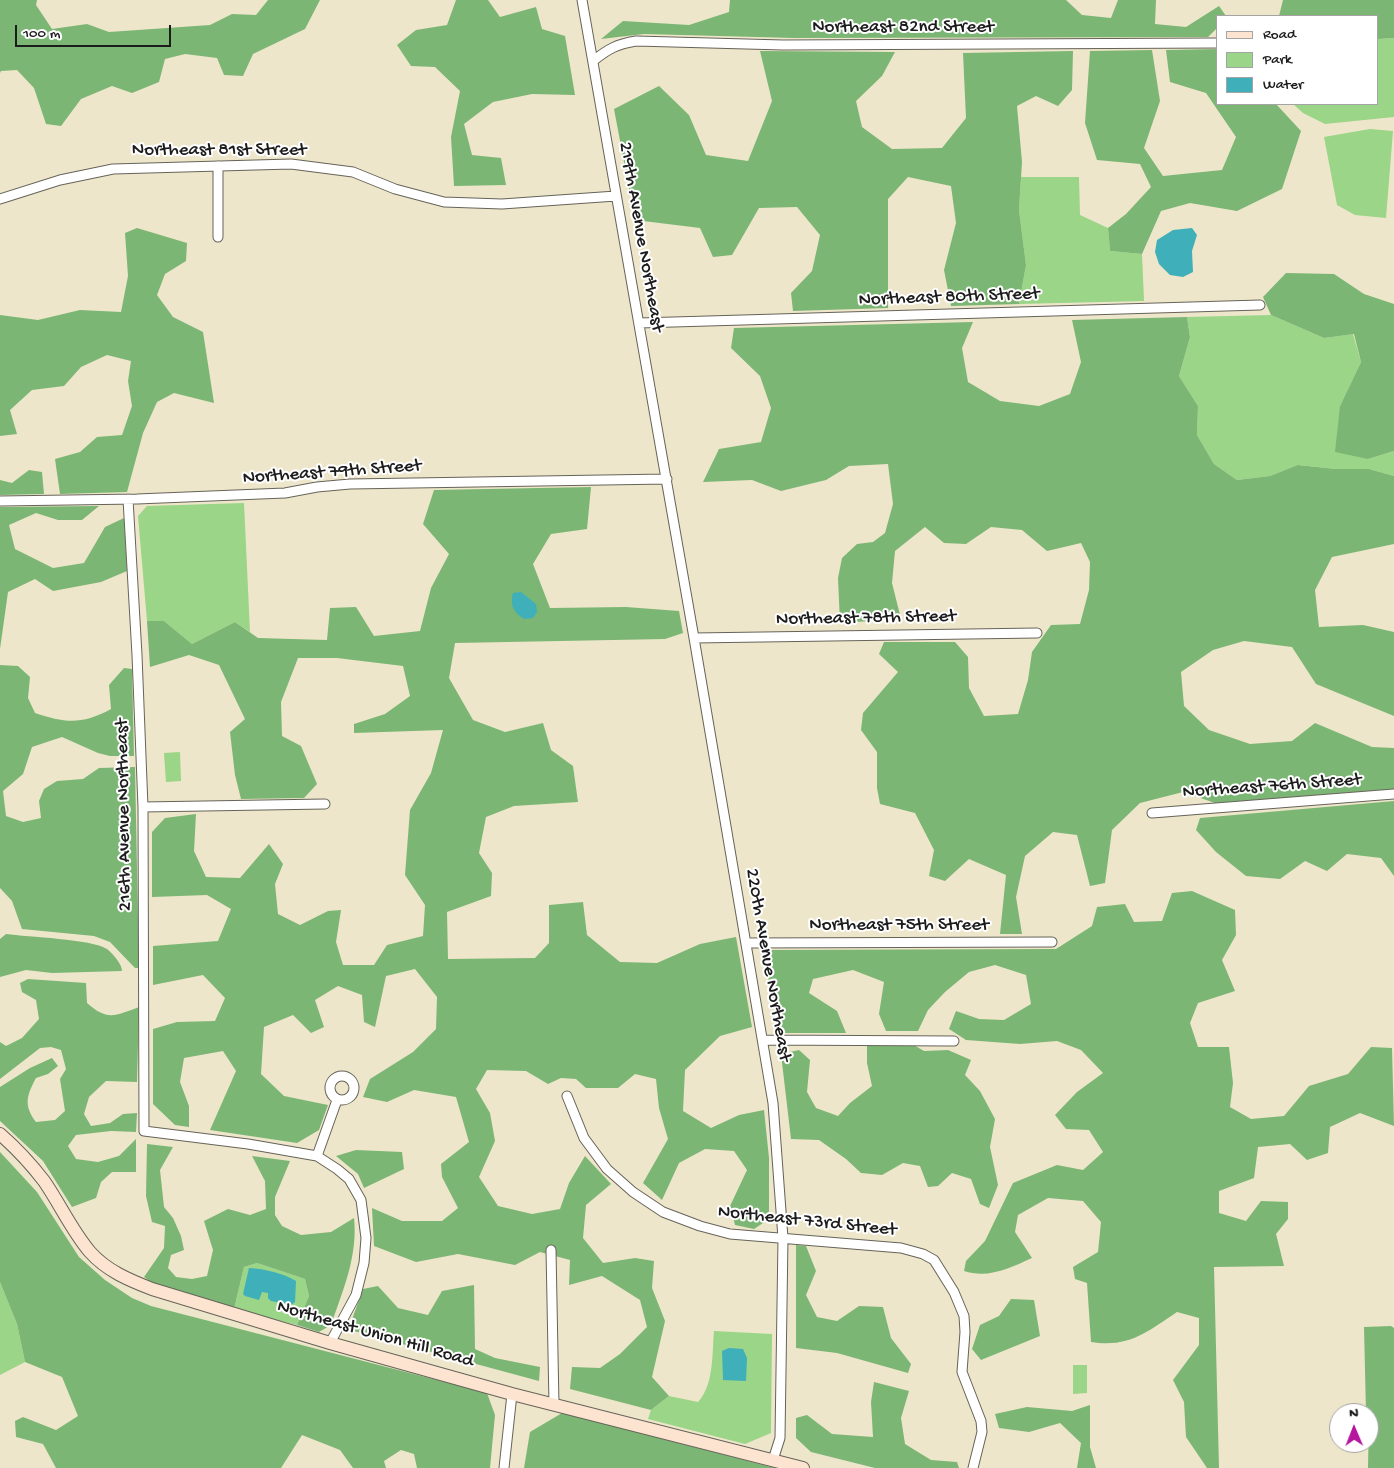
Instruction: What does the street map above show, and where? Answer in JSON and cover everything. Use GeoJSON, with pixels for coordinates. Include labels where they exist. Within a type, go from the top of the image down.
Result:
{"type":"FeatureCollection","features":[{"type":"Feature","properties":{"kind":"street","name":"219th Avenue Northeast"},"geometry":{"type":"LineString","coordinates":[[582,0],[667,479]]}},
{"type":"Feature","properties":{"kind":"street","name":"Northeast 82nd Street"},"geometry":{"type":"LineString","coordinates":[[594,61],[605,52],[620,44],[636,41],[783,44],[1216,43]]}},
{"type":"Feature","properties":{"kind":"street","name":"Northeast 81st Street"},"geometry":{"type":"LineString","coordinates":[[0,198],[60,180],[113,169],[291,164],[353,172],[395,189],[444,202],[502,204],[616,196]]}},
{"type":"Feature","properties":{"kind":"street"},"geometry":{"type":"LineString","coordinates":[[218,166],[218,237]]}},
{"type":"Feature","properties":{"kind":"street","name":"Northeast 80th Street"},"geometry":{"type":"LineString","coordinates":[[639,323],[1260,305]]}},
{"type":"Feature","properties":{"kind":"street","name":"Northeast 79th Street"},"geometry":{"type":"LineString","coordinates":[[0,501],[285,494],[317,487],[350,484],[667,479]]}},
{"type":"Feature","properties":{"kind":"street","name":"220th Avenue Northeast"},"geometry":{"type":"LineString","coordinates":[[667,479],[774,1103],[783,1238],[780,1438],[773,1460]]}},
{"type":"Feature","properties":{"kind":"street","name":"216th Avenue Northeast"},"geometry":{"type":"LineString","coordinates":[[128,499],[143,807],[144,1131],[248,1144],[317,1156]]}},
{"type":"Feature","properties":{"kind":"street","name":"Northeast 78th Street"},"geometry":{"type":"LineString","coordinates":[[694,638],[1038,633]]}},
{"type":"Feature","properties":{"kind":"street","name":"Northeast 76th Street"},"geometry":{"type":"LineString","coordinates":[[1152,813],[1394,794]]}},
{"type":"Feature","properties":{"kind":"street"},"geometry":{"type":"LineString","coordinates":[[143,807],[325,804]]}},
{"type":"Feature","properties":{"kind":"street","name":"Northeast 75th Street"},"geometry":{"type":"LineString","coordinates":[[747,943],[1052,942]]}},
{"type":"Feature","properties":{"kind":"street"},"geometry":{"type":"LineString","coordinates":[[763,1040],[954,1040]]}},
{"type":"Feature","properties":{"kind":"street","name":"Northeast 73rd Street"},"geometry":{"type":"LineString","coordinates":[[568,1096],[584,1138],[607,1169],[633,1192],[663,1212],[700,1226],[730,1234],[901,1248],[923,1254],[934,1260],[945,1275],[964,1316],[966,1332],[962,1372],[981,1421],[982,1432],[973,1468]]}},
{"type":"Feature","properties":{"kind":"street"},"geometry":{"type":"LineString","coordinates":[[330,1343],[356,1295],[364,1263],[366,1238],[361,1200],[349,1179],[317,1156],[337,1100]]}},
{"type":"Feature","properties":{"kind":"street","name":"Northeast Union Hill Road"},"geometry":{"type":"LineString","coordinates":[[0,1134],[19,1150],[44,1181],[90,1252],[124,1278],[152,1289],[330,1343],[512,1394],[803,1468]]}},
{"type":"Feature","properties":{"kind":"street"},"geometry":{"type":"LineString","coordinates":[[551,1250],[554,1405]]}},
{"type":"Feature","properties":{"kind":"street"},"geometry":{"type":"LineString","coordinates":[[504,1468],[512,1394]]}},
{"type":"Feature","properties":{"kind":"green space"},"geometry":{"type":"Polygon","coordinates":[[[0,0],[37,0],[36,5],[52,29],[87,24],[109,32],[210,25],[232,14],[256,15],[268,0],[320,0],[305,29],[253,54],[243,76],[224,75],[217,58],[185,54],[165,59],[159,82],[132,93],[112,86],[81,99],[61,126],[46,124],[34,88],[17,70],[1,71],[0,73],[0,0]]]}},
{"type":"Feature","properties":{"kind":"green space"},"geometry":{"type":"Polygon","coordinates":[[[456,0],[488,0],[500,17],[536,7],[542,29],[565,36],[575,95],[532,94],[493,102],[464,124],[472,155],[501,158],[506,185],[454,186],[451,137],[460,91],[435,67],[411,66],[397,45],[416,30],[447,25],[456,0]]]}},
{"type":"Feature","properties":{"kind":"green space"},"geometry":{"type":"Polygon","coordinates":[[[730,0],[1066,0],[1082,15],[1111,18],[1118,0],[1156,0],[1155,24],[1186,27],[1219,6],[1225,15],[1216,15],[1216,29],[1208,37],[794,38],[644,34],[601,39],[623,21],[689,25],[729,12],[730,0]]]}},
{"type":"Feature","properties":{"kind":"green space"},"geometry":{"type":"Polygon","coordinates":[[[1283,0],[1394,0],[1394,38],[1379,39],[1379,15],[1279,15],[1283,0]]]}},
{"type":"Feature","properties":{"kind":"green space"},"geometry":{"type":"Polygon","coordinates":[[[1394,38],[1394,117],[1325,124],[1303,113],[1294,105],[1379,105],[1379,39],[1394,38]]]}},
{"type":"Feature","properties":{"kind":"green space"},"geometry":{"type":"Polygon","coordinates":[[[1216,49],[1216,105],[1277,105],[1301,131],[1282,189],[1237,211],[1190,203],[1161,211],[1142,254],[1110,251],[1108,228],[1126,214],[1151,187],[1140,164],[1097,160],[1085,123],[1090,51],[1152,50],[1160,101],[1144,148],[1163,176],[1222,170],[1236,137],[1206,93],[1170,82],[1166,50],[1216,49]]]}},
{"type":"Feature","properties":{"kind":"green space"},"geometry":{"type":"Polygon","coordinates":[[[760,51],[895,52],[882,76],[856,101],[862,127],[892,149],[942,148],[966,118],[963,53],[1073,51],[1072,90],[1058,106],[1036,96],[1017,106],[1022,162],[1019,210],[1026,265],[1019,304],[951,306],[944,270],[956,223],[951,186],[908,177],[888,199],[888,308],[793,311],[791,293],[812,271],[820,235],[797,207],[759,208],[732,255],[713,257],[700,228],[635,220],[614,109],[659,86],[689,115],[706,155],[748,161],[772,101],[760,51]]]}},
{"type":"Feature","properties":{"kind":"green space"},"geometry":{"type":"Polygon","coordinates":[[[1370,129],[1393,131],[1386,218],[1355,215],[1337,205],[1324,137],[1370,129]]]}},
{"type":"Feature","properties":{"kind":"green space"},"geometry":{"type":"Polygon","coordinates":[[[1021,177],[1079,177],[1080,215],[1108,228],[1110,251],[1142,254],[1144,301],[1019,304],[1026,265],[1019,210],[1021,177]]]}},
{"type":"Feature","properties":{"kind":"green space"},"geometry":{"type":"Polygon","coordinates":[[[137,228],[187,243],[186,261],[165,274],[157,295],[173,317],[203,332],[214,403],[174,393],[157,402],[143,433],[127,492],[60,494],[55,459],[80,452],[97,437],[122,435],[132,406],[128,381],[131,361],[107,355],[81,367],[64,386],[32,390],[10,410],[17,434],[0,436],[0,315],[38,320],[80,310],[121,312],[128,276],[125,233],[137,228]]]}},
{"type":"Feature","properties":{"kind":"green space"},"geometry":{"type":"Polygon","coordinates":[[[1286,273],[1334,274],[1364,294],[1394,304],[1394,451],[1368,459],[1335,452],[1340,406],[1361,362],[1354,334],[1324,338],[1271,315],[1263,297],[1286,273]]]}},
{"type":"Feature","properties":{"kind":"green space"},"geometry":{"type":"Polygon","coordinates":[[[1271,315],[1324,338],[1353,334],[1361,362],[1340,406],[1368,459],[1394,451],[1394,476],[1369,469],[1336,469],[1299,465],[1270,476],[1237,480],[1214,464],[1197,435],[1198,406],[1179,376],[1190,337],[1187,317],[1271,315]]]}},
{"type":"Feature","properties":{"kind":"green space"},"geometry":{"type":"Polygon","coordinates":[[[1187,317],[1190,337],[1179,376],[1198,406],[1197,435],[1214,464],[1237,480],[1270,476],[1298,465],[1336,469],[1369,469],[1394,476],[1394,544],[1332,557],[1315,590],[1319,627],[1363,625],[1394,632],[1394,716],[1316,684],[1292,647],[1244,641],[1213,650],[1181,672],[1184,706],[1209,730],[1250,744],[1292,741],[1315,723],[1372,747],[1394,748],[1394,789],[1215,803],[1183,792],[1140,803],[1112,830],[1105,883],[1090,886],[1077,835],[1053,832],[1025,856],[1016,897],[1022,934],[1000,934],[1006,875],[969,859],[945,881],[929,876],[934,850],[915,813],[880,804],[877,788],[877,752],[861,730],[863,713],[898,672],[879,654],[884,642],[955,642],[968,657],[969,688],[984,716],[1018,714],[1028,680],[1032,652],[1051,625],[1080,624],[1089,590],[1090,562],[1081,543],[1047,551],[1022,530],[991,527],[966,544],[944,543],[925,527],[895,551],[892,583],[901,619],[840,623],[838,578],[842,558],[857,544],[873,542],[885,533],[893,504],[888,464],[849,466],[826,480],[781,491],[752,480],[703,482],[719,449],[761,442],[771,408],[760,376],[731,348],[734,328],[973,322],[962,348],[968,382],[1000,401],[1039,406],[1070,394],[1081,362],[1072,320],[1187,317]]]}},
{"type":"Feature","properties":{"kind":"green space"},"geometry":{"type":"Polygon","coordinates":[[[29,470],[42,472],[44,494],[0,495],[0,480],[12,483],[29,470]]]}},
{"type":"Feature","properties":{"kind":"green space"},"geometry":{"type":"Polygon","coordinates":[[[591,487],[587,529],[551,534],[533,564],[550,608],[626,607],[679,611],[683,633],[665,639],[455,643],[449,678],[473,720],[505,732],[543,723],[551,750],[573,766],[578,802],[514,806],[486,817],[479,853],[492,873],[491,896],[447,912],[448,959],[535,958],[549,943],[549,905],[583,902],[587,935],[620,962],[657,963],[700,944],[736,937],[752,1027],[720,1036],[685,1070],[683,1111],[711,1128],[739,1115],[764,1110],[769,1158],[769,1219],[754,1229],[735,1225],[730,1206],[747,1170],[734,1151],[705,1149],[679,1163],[662,1200],[643,1183],[668,1139],[659,1108],[656,1079],[635,1074],[618,1088],[586,1088],[576,1079],[561,1078],[548,1084],[526,1071],[487,1070],[476,1089],[490,1113],[495,1141],[479,1177],[498,1206],[532,1214],[560,1209],[569,1183],[585,1156],[611,1184],[586,1205],[583,1238],[603,1263],[635,1258],[654,1261],[652,1288],[665,1321],[652,1377],[669,1396],[651,1410],[570,1389],[572,1367],[600,1368],[620,1354],[647,1327],[640,1300],[602,1276],[569,1285],[570,1260],[540,1252],[515,1265],[458,1254],[416,1262],[374,1246],[372,1208],[402,1221],[442,1221],[458,1208],[442,1177],[441,1164],[469,1142],[456,1097],[414,1090],[387,1102],[363,1097],[370,1079],[413,1052],[436,1029],[437,997],[415,969],[386,976],[375,1027],[364,1022],[362,995],[338,986],[315,1000],[324,1027],[311,1033],[293,1015],[264,1027],[261,1074],[284,1096],[328,1105],[319,1130],[297,1143],[210,1130],[236,1071],[223,1051],[184,1058],[180,1082],[189,1106],[189,1127],[175,1125],[153,1104],[153,1029],[177,1022],[215,1021],[225,998],[203,975],[153,985],[153,946],[218,941],[231,909],[207,895],[152,897],[152,832],[165,818],[196,814],[194,851],[206,877],[240,878],[269,844],[283,864],[275,884],[278,914],[300,925],[328,911],[341,910],[336,942],[343,965],[374,965],[387,945],[423,936],[425,905],[405,875],[410,810],[431,773],[443,730],[354,733],[354,724],[385,714],[410,696],[403,666],[337,658],[298,658],[281,702],[282,736],[301,746],[317,784],[304,798],[241,799],[235,775],[230,732],[245,719],[219,665],[189,655],[150,667],[147,621],[164,621],[192,644],[235,622],[258,638],[327,640],[330,608],[356,607],[374,636],[420,631],[431,588],[449,554],[423,524],[434,490],[591,487]]]}},
{"type":"Feature","properties":{"kind":"green space"},"geometry":{"type":"Polygon","coordinates":[[[244,503],[250,632],[235,622],[192,644],[164,621],[147,621],[138,516],[147,506],[244,503]]]}},
{"type":"Feature","properties":{"kind":"green space"},"geometry":{"type":"Polygon","coordinates":[[[99,506],[82,520],[58,520],[36,513],[9,525],[15,549],[53,568],[84,563],[105,527],[124,518],[127,571],[101,582],[53,591],[35,579],[8,592],[0,649],[0,507],[99,506]]]}},
{"type":"Feature","properties":{"kind":"green space"},"geometry":{"type":"Polygon","coordinates":[[[0,665],[18,666],[30,677],[28,698],[35,713],[55,719],[73,721],[91,718],[111,709],[109,685],[124,668],[132,669],[134,756],[110,756],[98,753],[62,737],[32,747],[23,774],[3,791],[6,816],[23,822],[41,818],[39,801],[44,789],[57,781],[83,779],[99,768],[135,767],[139,968],[135,968],[110,942],[94,936],[22,929],[12,901],[0,888],[0,665]]]}},
{"type":"Feature","properties":{"kind":"green space"},"geometry":{"type":"Polygon","coordinates":[[[180,752],[181,781],[166,782],[164,753],[180,752]]]}},
{"type":"Feature","properties":{"kind":"green space"},"geometry":{"type":"Polygon","coordinates":[[[1394,801],[1394,876],[1381,858],[1347,854],[1327,871],[1305,861],[1280,879],[1246,876],[1216,852],[1196,830],[1200,818],[1394,801]]]}},
{"type":"Feature","properties":{"kind":"green space"},"geometry":{"type":"Polygon","coordinates":[[[1192,891],[1235,910],[1236,935],[1222,960],[1235,991],[1198,1003],[1190,1023],[1198,1047],[1229,1047],[1233,1083],[1230,1107],[1251,1119],[1284,1116],[1309,1086],[1348,1074],[1371,1047],[1392,1048],[1394,1126],[1360,1113],[1330,1127],[1328,1153],[1307,1160],[1290,1144],[1258,1147],[1254,1178],[1219,1191],[1219,1213],[1246,1221],[1261,1201],[1288,1202],[1288,1219],[1276,1234],[1284,1266],[1214,1267],[1219,1468],[1207,1468],[1186,1437],[1184,1402],[1173,1380],[1199,1345],[1199,1318],[1177,1312],[1137,1337],[1116,1343],[1091,1342],[1087,1283],[1075,1279],[1073,1267],[1098,1252],[1101,1222],[1083,1201],[1048,1198],[1018,1215],[1015,1232],[1032,1258],[1007,1269],[990,1273],[982,1274],[964,1271],[966,1261],[985,1241],[1013,1183],[1057,1165],[1083,1170],[1103,1152],[1089,1130],[1066,1129],[1055,1115],[1077,1092],[1103,1073],[1081,1050],[1057,1041],[1020,1044],[966,1040],[949,1029],[956,1011],[979,1019],[1004,1020],[1031,1004],[1026,975],[995,965],[969,972],[945,992],[928,1010],[918,1031],[886,1031],[879,1014],[884,982],[853,970],[813,979],[809,993],[837,1011],[846,1033],[778,1033],[763,950],[1056,949],[1092,926],[1097,907],[1125,904],[1134,922],[1162,921],[1172,893],[1192,891]]]}},
{"type":"Feature","properties":{"kind":"green space"},"geometry":{"type":"Polygon","coordinates":[[[6,934],[74,941],[99,946],[107,949],[114,956],[122,971],[52,973],[26,970],[0,977],[0,939],[6,934]]]}},
{"type":"Feature","properties":{"kind":"green space"},"geometry":{"type":"Polygon","coordinates":[[[28,979],[86,983],[87,1003],[106,1015],[124,1013],[139,1007],[137,1082],[106,1081],[89,1097],[84,1114],[91,1126],[110,1123],[123,1114],[137,1113],[136,1132],[111,1131],[76,1135],[68,1146],[76,1159],[98,1162],[119,1156],[136,1139],[136,1172],[112,1172],[101,1182],[96,1198],[72,1207],[43,1161],[0,1121],[0,1087],[30,1068],[52,1058],[58,1066],[48,1074],[36,1078],[30,1090],[29,1110],[36,1122],[55,1120],[65,1111],[60,1079],[66,1069],[61,1050],[51,1047],[40,1048],[0,1079],[0,1042],[6,1046],[22,1038],[39,1019],[36,1000],[22,992],[20,983],[28,979]]]}},
{"type":"Feature","properties":{"kind":"green space"},"geometry":{"type":"Polygon","coordinates":[[[912,1044],[924,1051],[948,1050],[971,1060],[965,1075],[980,1091],[995,1119],[990,1147],[998,1185],[989,1208],[980,1204],[971,1179],[952,1173],[938,1186],[928,1187],[920,1166],[903,1163],[882,1175],[861,1173],[846,1159],[819,1140],[791,1139],[781,1054],[799,1050],[810,1060],[807,1092],[816,1108],[838,1116],[850,1103],[872,1086],[867,1063],[867,1045],[912,1044]]]}},
{"type":"Feature","properties":{"kind":"green space"},"geometry":{"type":"Polygon","coordinates":[[[147,1144],[173,1147],[160,1170],[164,1207],[173,1218],[181,1236],[184,1250],[171,1255],[168,1268],[176,1277],[192,1279],[207,1276],[213,1250],[204,1221],[228,1209],[250,1215],[266,1209],[265,1181],[252,1156],[290,1161],[275,1197],[275,1215],[282,1226],[301,1235],[331,1232],[354,1218],[355,1232],[352,1259],[345,1286],[331,1325],[319,1332],[297,1325],[309,1296],[305,1279],[257,1263],[244,1267],[234,1309],[155,1285],[144,1277],[164,1248],[165,1226],[152,1222],[146,1196],[147,1144]]]}},
{"type":"Feature","properties":{"kind":"green space"},"geometry":{"type":"Polygon","coordinates":[[[356,1150],[402,1152],[404,1169],[364,1188],[358,1174],[336,1156],[356,1150]]]}},
{"type":"Feature","properties":{"kind":"green space"},"geometry":{"type":"Polygon","coordinates":[[[0,1152],[37,1192],[79,1257],[105,1280],[132,1298],[151,1306],[487,1393],[495,1415],[490,1468],[417,1468],[414,1454],[401,1450],[384,1461],[386,1468],[353,1468],[340,1450],[302,1435],[281,1468],[56,1468],[43,1444],[16,1437],[15,1421],[23,1417],[56,1430],[78,1416],[62,1377],[25,1362],[17,1324],[0,1282],[0,1152]]]}},
{"type":"Feature","properties":{"kind":"green space"},"geometry":{"type":"Polygon","coordinates":[[[796,1245],[806,1246],[816,1271],[806,1295],[817,1317],[837,1321],[859,1306],[883,1307],[891,1338],[911,1364],[908,1373],[837,1353],[796,1348],[796,1245]]]}},
{"type":"Feature","properties":{"kind":"green space"},"geometry":{"type":"Polygon","coordinates":[[[257,1263],[305,1279],[309,1296],[297,1325],[234,1309],[244,1267],[257,1263]]]}},
{"type":"Feature","properties":{"kind":"green space"},"geometry":{"type":"Polygon","coordinates":[[[0,1282],[17,1324],[25,1362],[0,1375],[0,1282]]]}},
{"type":"Feature","properties":{"kind":"green space"},"geometry":{"type":"Polygon","coordinates":[[[474,1285],[475,1349],[495,1358],[540,1367],[539,1381],[354,1331],[350,1325],[363,1289],[378,1286],[398,1308],[428,1315],[442,1291],[474,1285]]]}},
{"type":"Feature","properties":{"kind":"green space"},"geometry":{"type":"Polygon","coordinates":[[[1011,1299],[1034,1300],[1040,1336],[981,1360],[972,1349],[980,1325],[999,1316],[1011,1299]]]}},
{"type":"Feature","properties":{"kind":"green space"},"geometry":{"type":"Polygon","coordinates":[[[1391,1326],[1394,1328],[1394,1468],[1368,1468],[1368,1453],[1379,1453],[1379,1403],[1366,1403],[1364,1327],[1391,1326]]]}},
{"type":"Feature","properties":{"kind":"green space"},"geometry":{"type":"Polygon","coordinates":[[[714,1331],[772,1334],[771,1433],[745,1444],[648,1419],[651,1410],[669,1396],[698,1402],[710,1378],[714,1331]]]}},
{"type":"Feature","properties":{"kind":"green space"},"geometry":{"type":"Polygon","coordinates":[[[1073,1365],[1087,1365],[1087,1393],[1073,1394],[1073,1365]]]}},
{"type":"Feature","properties":{"kind":"green space"},"geometry":{"type":"Polygon","coordinates":[[[874,1382],[909,1391],[901,1418],[905,1444],[931,1460],[957,1462],[959,1468],[875,1468],[811,1452],[796,1438],[796,1418],[807,1415],[832,1434],[873,1437],[871,1402],[874,1382]]]}},
{"type":"Feature","properties":{"kind":"green space"},"geometry":{"type":"Polygon","coordinates":[[[1090,1405],[1090,1447],[1096,1468],[1077,1468],[1081,1443],[1060,1423],[1029,1432],[999,1428],[995,1414],[1027,1407],[1072,1411],[1090,1405]]]}},
{"type":"Feature","properties":{"kind":"green space"},"geometry":{"type":"Polygon","coordinates":[[[562,1413],[775,1468],[524,1468],[530,1432],[562,1413]]]}},
{"type":"Feature","properties":{"kind":"water"},"geometry":{"type":"Polygon","coordinates":[[[1192,228],[1197,235],[1192,251],[1193,272],[1183,277],[1170,275],[1159,264],[1155,252],[1157,240],[1173,230],[1192,228]]]}},
{"type":"Feature","properties":{"kind":"water"},"geometry":{"type":"Polygon","coordinates":[[[521,592],[536,604],[537,612],[533,618],[524,619],[513,608],[513,593],[521,592]]]}},
{"type":"Feature","properties":{"kind":"water"},"geometry":{"type":"Polygon","coordinates":[[[249,1268],[274,1272],[296,1281],[295,1302],[291,1305],[271,1301],[268,1298],[268,1293],[262,1292],[259,1300],[245,1296],[243,1294],[249,1268]]]}},
{"type":"Feature","properties":{"kind":"water"},"geometry":{"type":"Polygon","coordinates":[[[729,1348],[743,1349],[747,1358],[746,1381],[723,1380],[722,1351],[729,1348]]]}}]}
